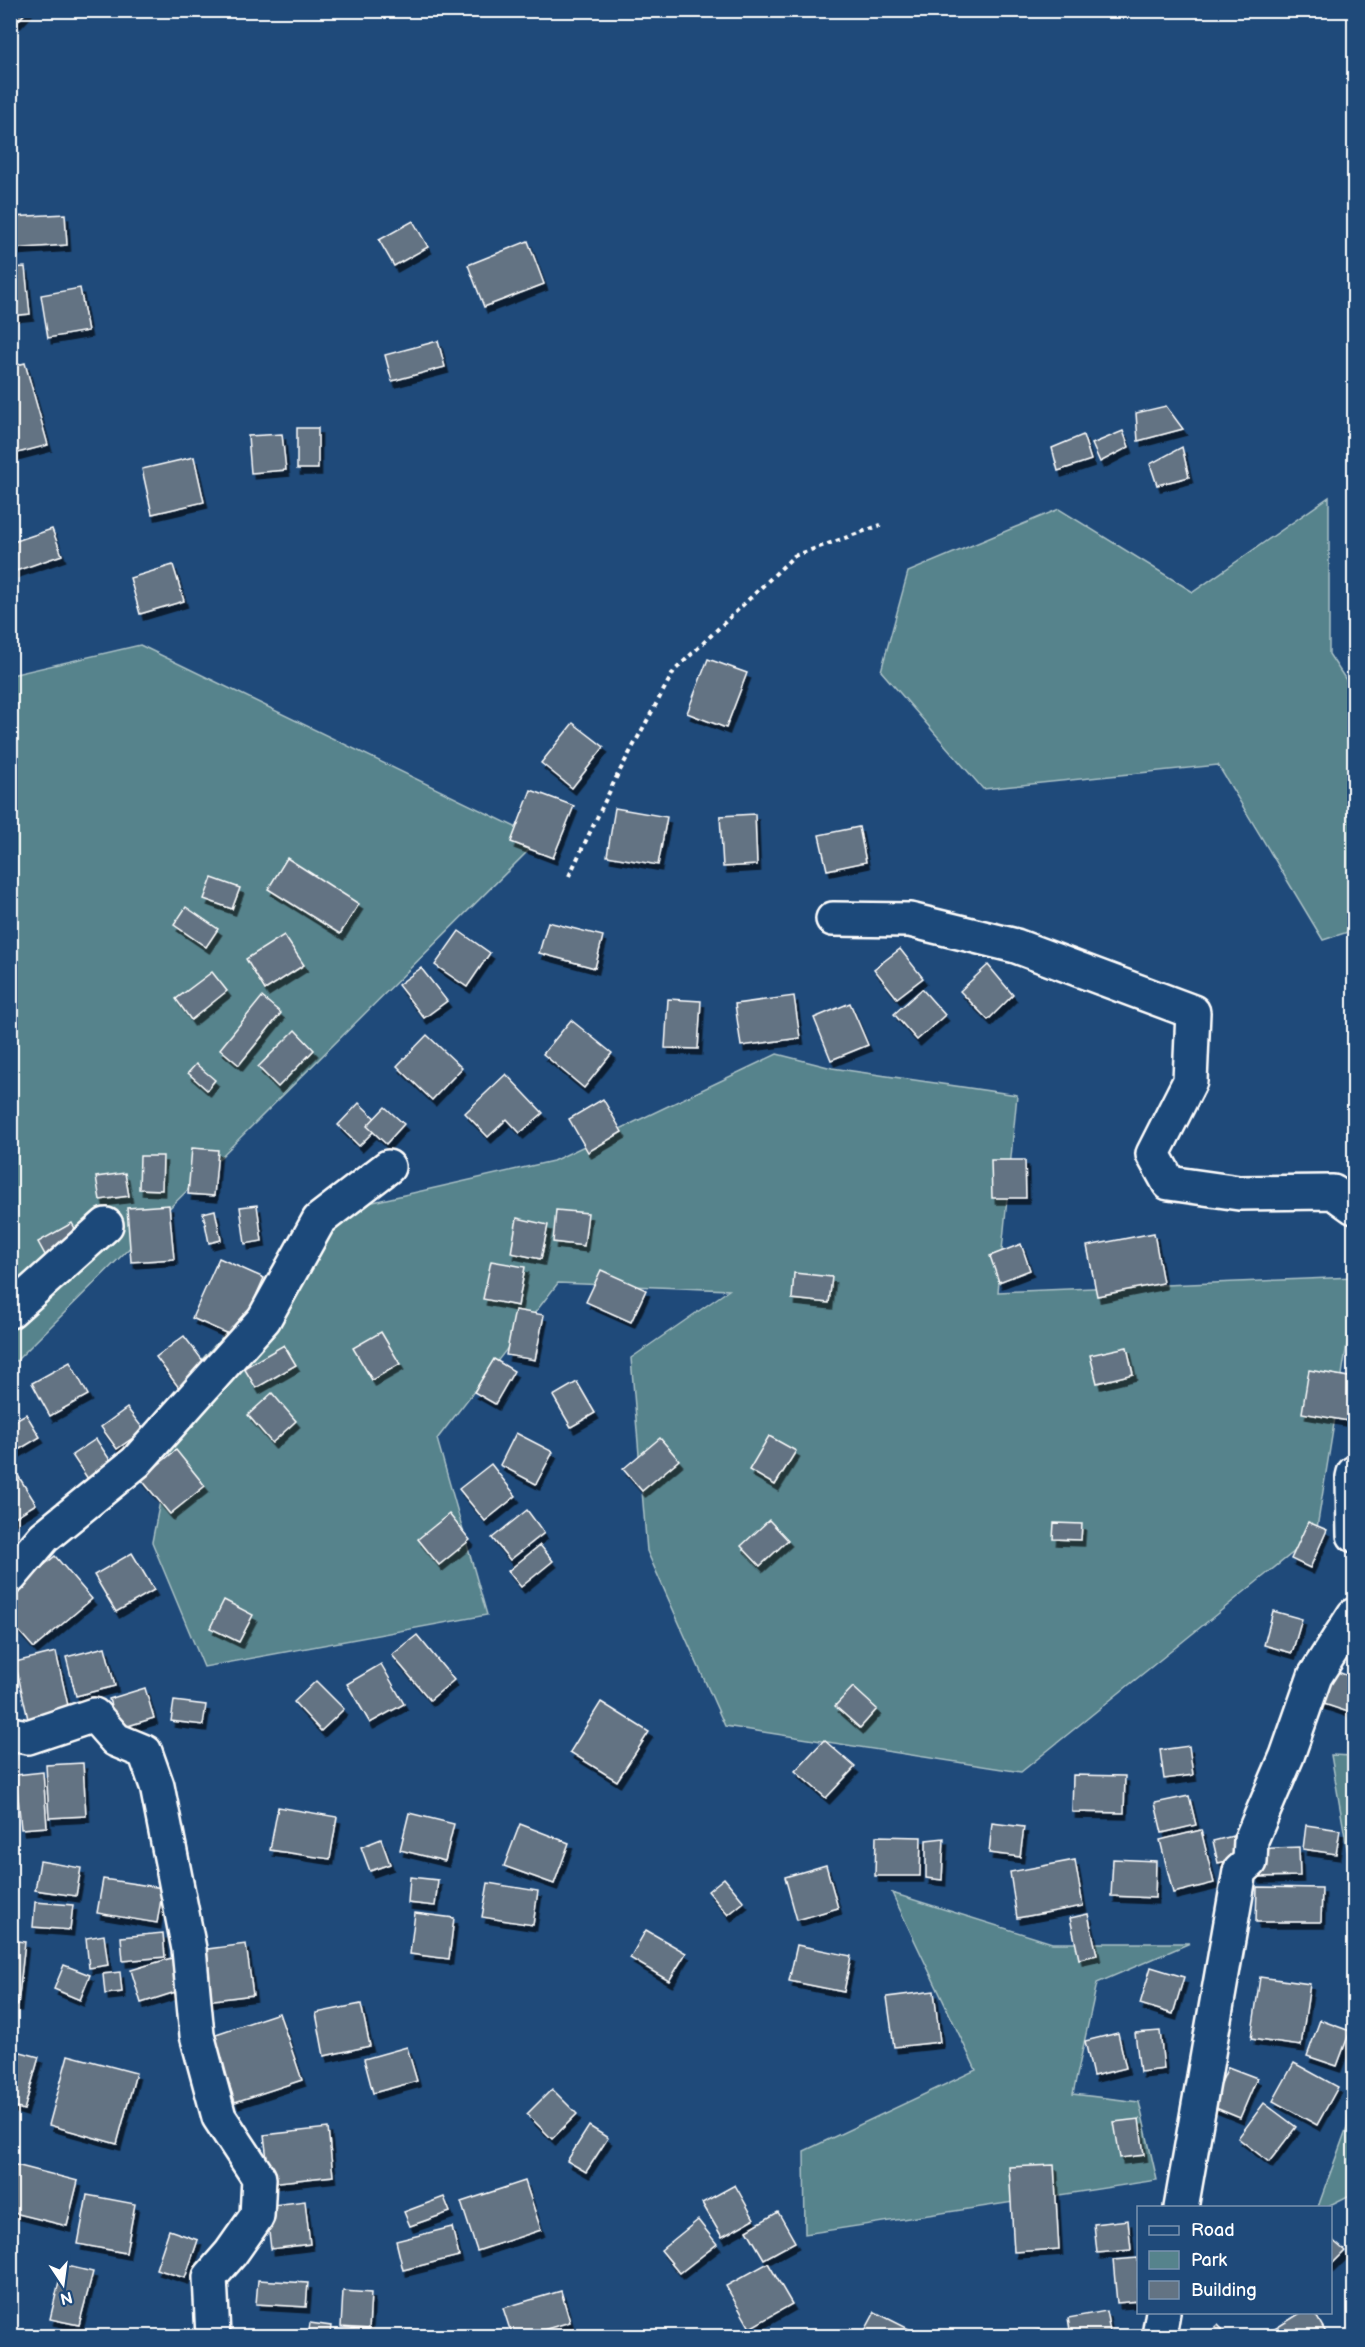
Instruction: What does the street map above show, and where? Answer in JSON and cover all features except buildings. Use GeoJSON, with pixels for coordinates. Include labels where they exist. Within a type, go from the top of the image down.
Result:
{"type":"FeatureCollection","features":[{"type":"Feature","properties":{"kind":"street"},"geometry":{"type":"LineString","coordinates":[[833,919],[910,920],[1016,946],[1192,1012],[1190,1081],[1153,1154],[1169,1183],[1239,1193],[1333,1192],[1354,1207]]}},
{"type":"Feature","properties":{"kind":"street"},"geometry":{"type":"LineString","coordinates":[[10,1577],[44,1537],[136,1462],[264,1319],[319,1220],[388,1167]]}},
{"type":"Feature","properties":{"kind":"street"},"geometry":{"type":"LineString","coordinates":[[10,1311],[106,1225]]}},
{"type":"Feature","properties":{"kind":"street"},"geometry":{"type":"LineString","coordinates":[[1354,1473],[1354,1535]]}},
{"type":"Feature","properties":{"kind":"street"},"geometry":{"type":"LineString","coordinates":[[1181,2206],[1240,1871],[1250,1862],[1251,1840],[1287,1756],[1315,1676],[1354,1615]]}},
{"type":"Feature","properties":{"kind":"street"},"geometry":{"type":"LineString","coordinates":[[10,1734],[28,1737],[94,1715],[116,1740],[145,1752],[157,1786],[189,1949],[197,2035],[219,2117],[259,2178],[257,2216],[231,2253],[210,2277],[213,2337]]}},
{"type":"Feature","properties":{"kind":"street"},"geometry":{"type":"LineString","coordinates":[[1159,2337],[1163,2314]]}},
{"type":"Feature","properties":{"kind":"path"},"geometry":{"type":"LineString","coordinates":[[569,876],[616,776],[674,671],[794,556],[880,525]]}},
{"type":"Feature","properties":{"kind":"green space"},"geometry":{"type":"Polygon","coordinates":[[[1329,497],[1329,654],[1354,692],[1354,930],[1323,940],[1218,765],[983,789],[881,671],[908,572],[1059,509],[1193,592],[1329,497]]]}},
{"type":"Feature","properties":{"kind":"green space"},"geometry":{"type":"Polygon","coordinates":[[[140,645],[540,839],[11,1366],[11,675],[140,645]]]}},
{"type":"Feature","properties":{"kind":"green space"},"geometry":{"type":"Polygon","coordinates":[[[777,1054],[832,1068],[1017,1095],[998,1292],[1354,1277],[1354,1301],[1316,1534],[1021,1772],[725,1726],[647,1551],[631,1358],[729,1290],[558,1283],[437,1439],[487,1615],[204,1667],[152,1542],[184,1379],[338,1210],[553,1161],[777,1054]]]}},
{"type":"Feature","properties":{"kind":"green space"},"geometry":{"type":"Polygon","coordinates":[[[1331,1755],[1354,1756],[1354,1889],[1331,1755]]]}},
{"type":"Feature","properties":{"kind":"green space"},"geometry":{"type":"Polygon","coordinates":[[[892,1893],[1052,1943],[1190,1943],[1097,1983],[1073,2094],[1139,2102],[1157,2180],[805,2234],[804,2151],[976,2070],[892,1893]]]}},
{"type":"Feature","properties":{"kind":"green space"},"geometry":{"type":"Polygon","coordinates":[[[1354,2034],[1354,2193],[1328,2206],[1318,2206],[1347,2127],[1354,2034]]]}}]}
